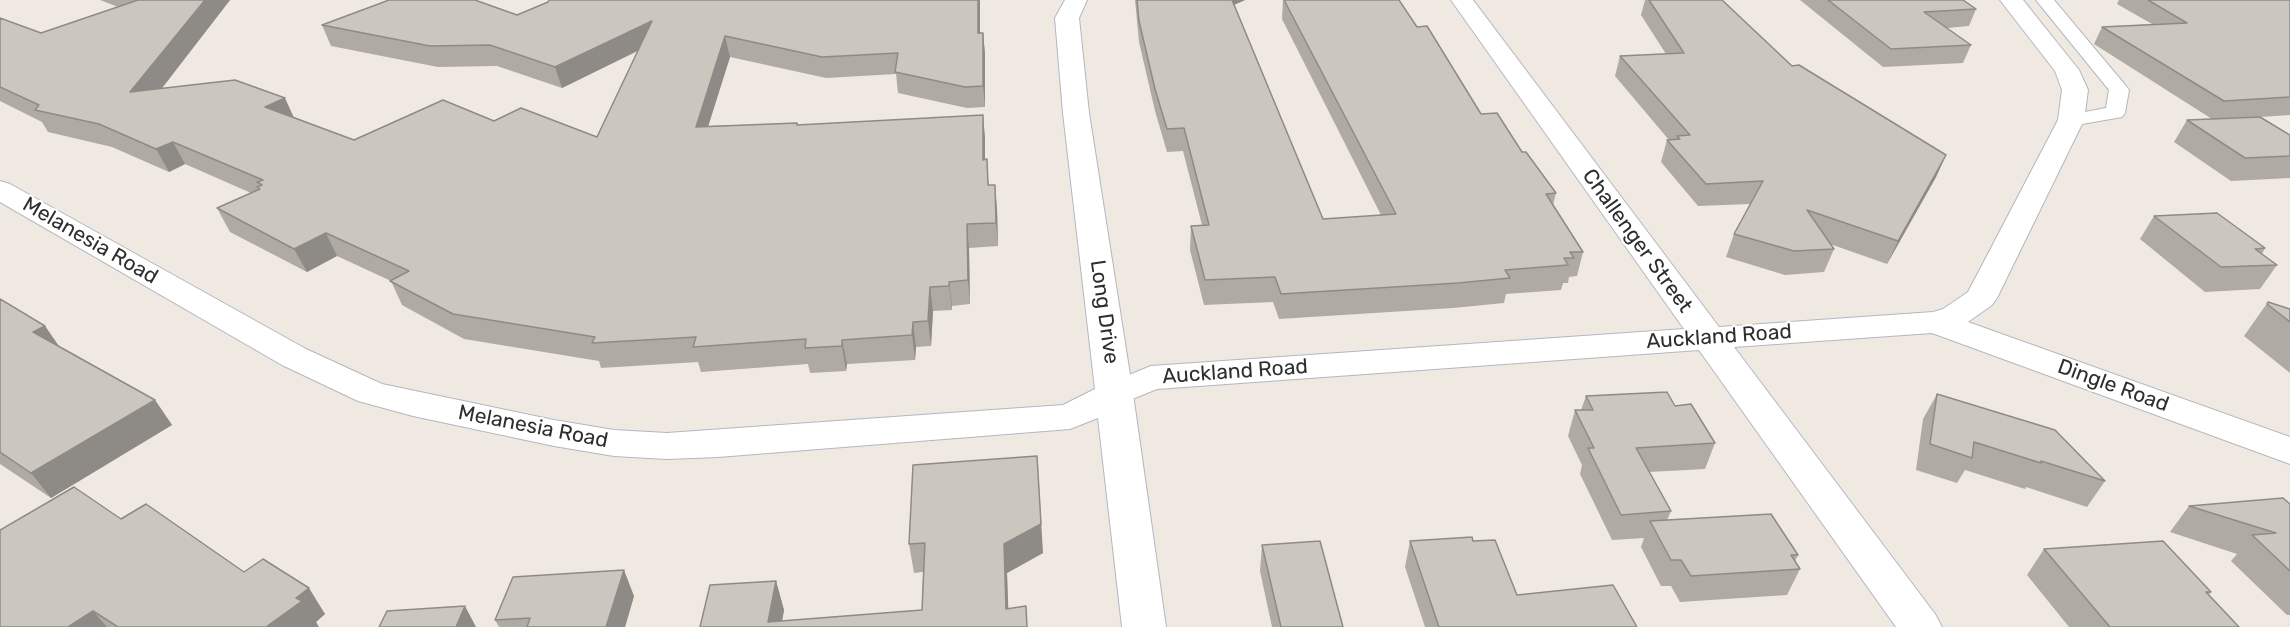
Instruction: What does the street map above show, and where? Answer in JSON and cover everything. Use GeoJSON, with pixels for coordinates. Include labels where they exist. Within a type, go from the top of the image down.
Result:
{"type":"FeatureCollection","features":[{"type":"Feature","properties":{"kind":"street","name":"Long Drive"},"geometry":{"type":"LineString","coordinates":[[1076,0],[1067,18],[1076,113],[1115,394],[1144,627]]}},
{"type":"Feature","properties":{"kind":"street","name":"Challenger Street"},"geometry":{"type":"LineString","coordinates":[[1462,0],[1920,627]]}},
{"type":"Feature","properties":{"kind":"street","name":"Auckland Road"},"geometry":{"type":"LineString","coordinates":[[1115,394],[1151,378],[1935,322],[1955,316],[1981,298],[2071,120],[2075,90],[2067,70],[2012,0]]}},
{"type":"Feature","properties":{"kind":"street","name":"Melanesia Road"},"geometry":{"type":"LineString","coordinates":[[0,190],[294,357],[334,377],[371,393],[413,404],[554,433],[614,443],[667,446],[730,443],[1070,417],[1115,394]]}},
{"type":"Feature","properties":{"kind":"street","name":"Dingle Road"},"geometry":{"type":"LineString","coordinates":[[1935,322],[2290,450]]}},
{"type":"Feature","properties":{"kind":"lane"},"geometry":{"type":"LineString","coordinates":[[2045,0],[2119,90],[2115,113],[2071,120]]}},
{"type":"Feature","properties":{"kind":"building"},"geometry":{"type":"Polygon","coordinates":[[[138,0],[205,0],[130,92],[235,80],[285,98],[265,107],[354,140],[443,100],[494,121],[521,108],[597,137],[652,21],[555,67],[490,45],[430,46],[322,25],[389,0],[475,0],[517,15],[549,0],[978,0],[978,33],[983,33],[983,86],[965,87],[895,72],[898,53],[822,57],[725,36],[696,127],[797,123],[797,125],[983,115],[983,160],[987,159],[988,185],[995,185],[996,223],[967,224],[968,280],[949,282],[949,286],[930,287],[928,321],[913,322],[912,335],[842,340],[842,346],[805,348],[806,339],[693,347],[696,337],[592,343],[595,337],[453,314],[390,281],[409,271],[326,233],[294,249],[217,208],[260,189],[257,187],[262,185],[257,182],[263,180],[173,142],[156,149],[99,124],[35,110],[39,105],[0,87],[0,18],[41,33],[138,0]]]}},
{"type":"Feature","properties":{"kind":"building"},"geometry":{"type":"Polygon","coordinates":[[[1137,0],[1232,0],[1323,219],[1396,214],[1284,0],[1399,0],[1417,27],[1427,26],[1481,114],[1497,113],[1522,152],[1526,152],[1556,193],[1546,194],[1583,252],[1570,252],[1574,258],[1564,258],[1568,265],[1505,270],[1510,278],[1458,283],[1281,294],[1275,277],[1205,280],[1191,226],[1209,225],[1184,128],[1167,129],[1139,21],[1137,0]]]}},
{"type":"Feature","properties":{"kind":"building"},"geometry":{"type":"Polygon","coordinates":[[[1649,0],[1722,0],[1792,66],[1799,65],[1946,155],[1898,241],[1807,210],[1834,249],[1794,251],[1734,234],[1763,181],[1706,184],[1667,140],[1690,135],[1620,56],[1684,53],[1649,0]]]}},
{"type":"Feature","properties":{"kind":"building"},"geometry":{"type":"Polygon","coordinates":[[[1828,0],[1963,0],[1976,9],[1924,12],[1971,45],[1891,49],[1828,0]]]}},
{"type":"Feature","properties":{"kind":"building"},"geometry":{"type":"Polygon","coordinates":[[[2148,0],[2290,0],[2290,97],[2224,101],[2102,27],[2187,23],[2148,0]]]}},
{"type":"Feature","properties":{"kind":"building"},"geometry":{"type":"Polygon","coordinates":[[[2260,117],[2290,135],[2290,156],[2245,158],[2187,120],[2260,117]]]}},
{"type":"Feature","properties":{"kind":"building"},"geometry":{"type":"Polygon","coordinates":[[[2217,213],[2265,248],[2255,249],[2277,265],[2221,267],[2154,216],[2217,213]]]}},
{"type":"Feature","properties":{"kind":"building"},"geometry":{"type":"Polygon","coordinates":[[[0,299],[45,326],[33,332],[155,400],[31,473],[0,452],[0,299]]]}},
{"type":"Feature","properties":{"kind":"building"},"geometry":{"type":"Polygon","coordinates":[[[2268,302],[2290,309],[2290,322],[2267,304],[2268,302]]]}},
{"type":"Feature","properties":{"kind":"building"},"geometry":{"type":"Polygon","coordinates":[[[1667,392],[1675,406],[1691,404],[1715,443],[1636,448],[1671,511],[1621,515],[1588,448],[1594,448],[1575,410],[1593,410],[1586,396],[1667,392]]]}},
{"type":"Feature","properties":{"kind":"building"},"geometry":{"type":"Polygon","coordinates":[[[1937,394],[2055,430],[2105,481],[1974,442],[1972,458],[1930,444],[1937,394]]]}},
{"type":"Feature","properties":{"kind":"building"},"geometry":{"type":"Polygon","coordinates":[[[1037,456],[1041,524],[1004,544],[1006,609],[1026,606],[1027,627],[700,627],[710,585],[776,581],[768,622],[922,610],[925,543],[909,544],[913,465],[1037,456]]]}},
{"type":"Feature","properties":{"kind":"building"},"geometry":{"type":"Polygon","coordinates":[[[74,487],[121,519],[146,504],[244,572],[263,559],[309,588],[296,598],[302,601],[266,627],[118,627],[93,611],[68,627],[0,627],[0,530],[74,487]]]}},
{"type":"Feature","properties":{"kind":"building"},"geometry":{"type":"Polygon","coordinates":[[[2283,498],[2290,504],[2290,571],[2252,535],[2276,533],[2189,506],[2283,498]]]}},
{"type":"Feature","properties":{"kind":"building"},"geometry":{"type":"Polygon","coordinates":[[[1771,514],[1798,555],[1791,555],[1800,569],[1691,576],[1681,560],[1671,560],[1650,521],[1771,514]]]}},
{"type":"Feature","properties":{"kind":"building"},"geometry":{"type":"Polygon","coordinates":[[[1472,537],[1473,541],[1495,540],[1517,595],[1613,585],[1637,627],[1439,627],[1410,541],[1472,537]]]}},
{"type":"Feature","properties":{"kind":"building"},"geometry":{"type":"Polygon","coordinates":[[[1320,541],[1343,627],[1281,627],[1262,545],[1320,541]]]}},
{"type":"Feature","properties":{"kind":"building"},"geometry":{"type":"Polygon","coordinates":[[[2163,541],[2211,592],[2206,592],[2239,627],[2110,627],[2044,549],[2163,541]]]}},
{"type":"Feature","properties":{"kind":"building"},"geometry":{"type":"Polygon","coordinates":[[[624,570],[606,627],[527,627],[530,618],[495,620],[513,577],[624,570]]]}},
{"type":"Feature","properties":{"kind":"building"},"geometry":{"type":"Polygon","coordinates":[[[465,606],[456,627],[379,627],[387,611],[465,606]]]}}]}
